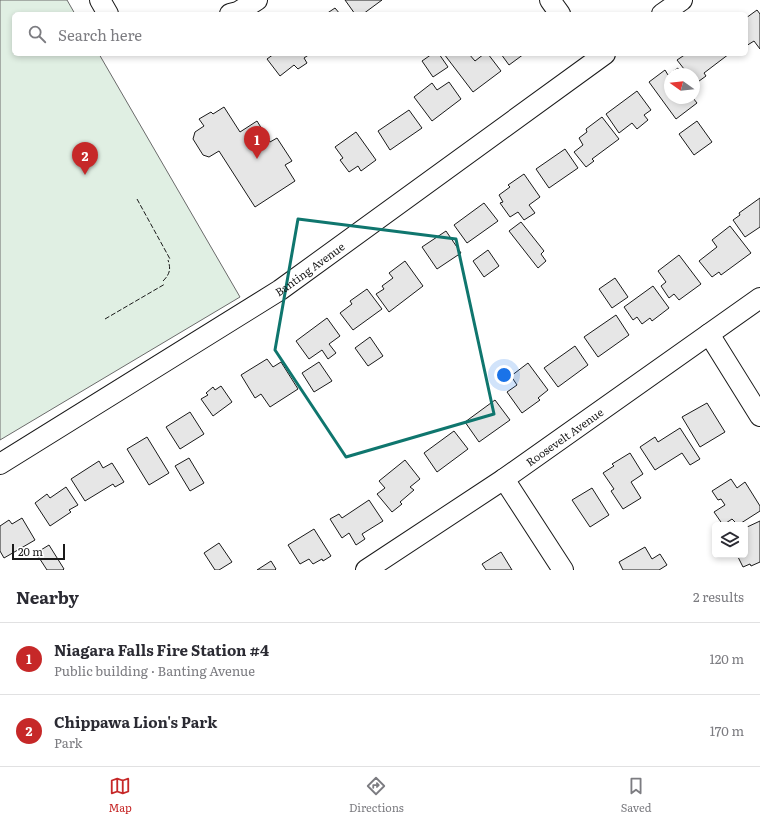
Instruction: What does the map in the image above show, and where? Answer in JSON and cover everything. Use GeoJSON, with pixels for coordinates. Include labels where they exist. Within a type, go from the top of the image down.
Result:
{"type":"FeatureCollection","features":[{"type":"Feature","properties":{"kind":"street"},"geometry":{"type":"LineString","coordinates":[[100,0],[107,12]]}},
{"type":"Feature","properties":{"kind":"street"},"geometry":{"type":"LineString","coordinates":[[238,12],[257,0]]}},
{"type":"Feature","properties":{"kind":"street"},"geometry":{"type":"LineString","coordinates":[[550,0],[559,12]]}},
{"type":"Feature","properties":{"kind":"street"},"geometry":{"type":"LineString","coordinates":[[665,12],[682,0]]}},
{"type":"Feature","properties":{"kind":"street","name":"Banting Avenue"},"geometry":{"type":"LineString","coordinates":[[0,464],[280,290],[596,57]]}},
{"type":"Feature","properties":{"kind":"street","name":"Roosevelt Avenue"},"geometry":{"type":"LineString","coordinates":[[366,570],[504,479],[760,298]]}},
{"type":"Feature","properties":{"kind":"street"},"geometry":{"type":"LineString","coordinates":[[709,334],[760,416]]}},
{"type":"Feature","properties":{"kind":"street"},"geometry":{"type":"LineString","coordinates":[[504,479],[563,570]]}},
{"type":"Feature","properties":{"kind":"highlighted area"},"geometry":{"type":"Polygon","coordinates":[[[298,219],[456,239],[494,414],[346,457],[275,350],[298,219]]]}},
{"type":"Feature","properties":{"kind":"green space"},"geometry":{"type":"Polygon","coordinates":[[[0,0],[67,0],[74,12],[12,12],[12,56],[100,56],[240,297],[0,440],[0,0]]]}},
{"type":"Feature","properties":{"kind":"building"},"geometry":{"type":"Polygon","coordinates":[[[345,0],[382,0],[366,12],[354,12],[345,0]]]}},
{"type":"Feature","properties":{"kind":"building"},"geometry":{"type":"Polygon","coordinates":[[[335,8],[338,12],[329,12],[335,8]]]}},
{"type":"Feature","properties":{"kind":"building"},"geometry":{"type":"Polygon","coordinates":[[[757,10],[760,14],[760,49],[754,41],[748,45],[748,17],[757,10]]]}},
{"type":"Feature","properties":{"kind":"building"},"geometry":{"type":"Polygon","coordinates":[[[271,56],[307,56],[304,58],[307,63],[298,69],[294,65],[280,76],[267,59],[271,56]]]}},
{"type":"Feature","properties":{"kind":"building"},"geometry":{"type":"Polygon","coordinates":[[[429,56],[440,56],[448,67],[433,77],[422,61],[429,56]]]}},
{"type":"Feature","properties":{"kind":"building"},"geometry":{"type":"Polygon","coordinates":[[[446,56],[471,56],[475,61],[481,56],[490,56],[501,71],[473,92],[446,56]]]}},
{"type":"Feature","properties":{"kind":"building"},"geometry":{"type":"Polygon","coordinates":[[[502,56],[521,56],[509,65],[502,56]]]}},
{"type":"Feature","properties":{"kind":"building"},"geometry":{"type":"Polygon","coordinates":[[[683,56],[726,56],[704,73],[706,76],[700,80],[700,68],[683,68],[677,60],[683,56]]]}},
{"type":"Feature","properties":{"kind":"building"},"geometry":{"type":"Polygon","coordinates":[[[664,71],[664,103],[649,82],[664,71]]]}},
{"type":"Feature","properties":{"kind":"building"},"geometry":{"type":"Polygon","coordinates":[[[449,82],[461,99],[432,121],[414,97],[432,83],[437,90],[449,82]]]}},
{"type":"Feature","properties":{"kind":"building"},"geometry":{"type":"Polygon","coordinates":[[[637,91],[651,110],[644,115],[648,120],[637,129],[632,123],[619,133],[606,114],[637,91]]]}},
{"type":"Feature","properties":{"kind":"building"},"geometry":{"type":"Polygon","coordinates":[[[665,104],[696,104],[676,119],[665,104]]]}},
{"type":"Feature","properties":{"kind":"building"},"geometry":{"type":"Polygon","coordinates":[[[224,107],[240,132],[257,121],[270,142],[277,138],[292,161],[285,165],[295,181],[255,207],[219,151],[209,157],[203,155],[193,139],[195,132],[204,126],[199,119],[211,112],[213,114],[224,107]]]}},
{"type":"Feature","properties":{"kind":"building"},"geometry":{"type":"Polygon","coordinates":[[[409,110],[422,128],[390,150],[378,131],[409,110]]]}},
{"type":"Feature","properties":{"kind":"building"},"geometry":{"type":"Polygon","coordinates":[[[602,117],[619,139],[592,159],[594,161],[586,167],[574,152],[583,145],[579,138],[587,132],[586,129],[602,117]]]}},
{"type":"Feature","properties":{"kind":"building"},"geometry":{"type":"Polygon","coordinates":[[[697,121],[712,142],[694,155],[679,134],[697,121]]]}},
{"type":"Feature","properties":{"kind":"building"},"geometry":{"type":"Polygon","coordinates":[[[356,132],[376,160],[361,171],[358,166],[349,172],[340,160],[343,158],[335,147],[356,132]]]}},
{"type":"Feature","properties":{"kind":"building"},"geometry":{"type":"Polygon","coordinates":[[[565,149],[578,168],[549,188],[536,169],[565,149]]]}},
{"type":"Feature","properties":{"kind":"building"},"geometry":{"type":"Polygon","coordinates":[[[524,174],[540,197],[529,205],[535,213],[524,220],[518,212],[510,217],[500,203],[503,202],[499,195],[510,187],[508,185],[524,174]]]}},
{"type":"Feature","properties":{"kind":"building"},"geometry":{"type":"Polygon","coordinates":[[[760,198],[760,227],[745,237],[733,220],[740,215],[739,213],[760,198]]]}},
{"type":"Feature","properties":{"kind":"building"},"geometry":{"type":"Polygon","coordinates":[[[484,203],[498,221],[467,243],[454,225],[484,203]]]}},
{"type":"Feature","properties":{"kind":"building"},"geometry":{"type":"Polygon","coordinates":[[[521,222],[544,251],[541,254],[546,261],[538,268],[509,231],[521,222]]]}},
{"type":"Feature","properties":{"kind":"building"},"geometry":{"type":"Polygon","coordinates":[[[730,226],[751,253],[721,275],[719,272],[712,277],[699,261],[717,247],[712,240],[730,226]]]}},
{"type":"Feature","properties":{"kind":"building"},"geometry":{"type":"Polygon","coordinates":[[[446,231],[461,253],[437,269],[422,247],[446,231]]]}},
{"type":"Feature","properties":{"kind":"building"},"geometry":{"type":"Polygon","coordinates":[[[488,250],[499,266],[484,277],[473,261],[488,250]]]}},
{"type":"Feature","properties":{"kind":"building"},"geometry":{"type":"Polygon","coordinates":[[[679,255],[701,284],[679,300],[674,294],[669,298],[661,286],[666,282],[658,271],[679,255]]]}},
{"type":"Feature","properties":{"kind":"building"},"geometry":{"type":"Polygon","coordinates":[[[405,261],[423,286],[389,312],[376,294],[384,289],[382,286],[393,278],[389,273],[405,261]]]}},
{"type":"Feature","properties":{"kind":"building"},"geometry":{"type":"Polygon","coordinates":[[[615,278],[628,297],[612,308],[599,289],[615,278]]]}},
{"type":"Feature","properties":{"kind":"building"},"geometry":{"type":"Polygon","coordinates":[[[653,286],[669,308],[652,321],[650,318],[642,324],[637,317],[633,320],[624,307],[653,286]]]}},
{"type":"Feature","properties":{"kind":"building"},"geometry":{"type":"Polygon","coordinates":[[[367,289],[382,309],[353,330],[340,313],[352,304],[350,301],[367,289]]]}},
{"type":"Feature","properties":{"kind":"building"},"geometry":{"type":"Polygon","coordinates":[[[616,315],[629,335],[598,357],[584,337],[616,315]]]}},
{"type":"Feature","properties":{"kind":"building"},"geometry":{"type":"Polygon","coordinates":[[[327,318],[340,336],[329,344],[336,353],[328,359],[322,350],[309,359],[296,341],[327,318]]]}},
{"type":"Feature","properties":{"kind":"building"},"geometry":{"type":"Polygon","coordinates":[[[370,337],[383,356],[368,366],[355,348],[370,337]]]}},
{"type":"Feature","properties":{"kind":"building"},"geometry":{"type":"Polygon","coordinates":[[[575,346],[588,365],[558,387],[544,368],[575,346]]]}},
{"type":"Feature","properties":{"kind":"building"},"geometry":{"type":"Polygon","coordinates":[[[267,359],[273,367],[281,362],[298,389],[270,407],[261,394],[255,398],[241,375],[267,359]]]}},
{"type":"Feature","properties":{"kind":"building"},"geometry":{"type":"Polygon","coordinates":[[[319,362],[332,381],[314,392],[302,373],[319,362]]]}},
{"type":"Feature","properties":{"kind":"building"},"geometry":{"type":"Polygon","coordinates":[[[528,363],[548,390],[538,398],[540,400],[522,413],[507,392],[517,385],[511,376],[528,363]]]}},
{"type":"Feature","properties":{"kind":"building"},"geometry":{"type":"Polygon","coordinates":[[[221,386],[232,402],[213,416],[201,399],[208,395],[206,393],[213,387],[215,390],[221,386]]]}},
{"type":"Feature","properties":{"kind":"building"},"geometry":{"type":"Polygon","coordinates":[[[495,400],[510,420],[479,442],[465,422],[495,400]]]}},
{"type":"Feature","properties":{"kind":"building"},"geometry":{"type":"Polygon","coordinates":[[[707,403],[725,432],[700,447],[682,417],[707,403]]]}},
{"type":"Feature","properties":{"kind":"building"},"geometry":{"type":"Polygon","coordinates":[[[190,412],[204,434],[180,449],[166,427],[190,412]]]}},
{"type":"Feature","properties":{"kind":"building"},"geometry":{"type":"Polygon","coordinates":[[[680,428],[700,459],[690,465],[682,453],[655,470],[640,447],[655,437],[658,442],[680,428]]]}},
{"type":"Feature","properties":{"kind":"building"},"geometry":{"type":"Polygon","coordinates":[[[454,431],[468,449],[437,472],[424,453],[454,431]]]}},
{"type":"Feature","properties":{"kind":"building"},"geometry":{"type":"Polygon","coordinates":[[[147,437],[169,473],[149,485],[127,449],[147,437]]]}},
{"type":"Feature","properties":{"kind":"building"},"geometry":{"type":"Polygon","coordinates":[[[630,453],[643,474],[631,482],[641,498],[623,509],[611,491],[614,489],[603,473],[614,466],[612,464],[630,453]]]}},
{"type":"Feature","properties":{"kind":"building"},"geometry":{"type":"Polygon","coordinates":[[[189,458],[204,483],[190,491],[175,466],[189,458]]]}},
{"type":"Feature","properties":{"kind":"building"},"geometry":{"type":"Polygon","coordinates":[[[405,460],[420,479],[410,487],[414,490],[400,502],[402,504],[392,512],[377,494],[385,488],[379,481],[405,460]]]}},
{"type":"Feature","properties":{"kind":"building"},"geometry":{"type":"Polygon","coordinates":[[[99,461],[103,468],[112,463],[124,482],[115,487],[113,484],[85,501],[71,479],[99,461]]]}},
{"type":"Feature","properties":{"kind":"building"},"geometry":{"type":"Polygon","coordinates":[[[731,479],[737,488],[745,482],[760,506],[760,511],[743,522],[735,522],[732,519],[728,522],[721,522],[714,512],[725,505],[721,499],[718,500],[712,491],[731,479]]]}},
{"type":"Feature","properties":{"kind":"building"},"geometry":{"type":"Polygon","coordinates":[[[66,487],[78,505],[69,510],[71,512],[50,526],[35,503],[47,494],[50,498],[66,487]]]}},
{"type":"Feature","properties":{"kind":"building"},"geometry":{"type":"Polygon","coordinates":[[[592,488],[609,515],[590,527],[572,500],[592,488]]]}},
{"type":"Feature","properties":{"kind":"building"},"geometry":{"type":"Polygon","coordinates":[[[369,500],[383,521],[362,534],[365,539],[356,545],[349,533],[342,538],[330,519],[339,514],[342,518],[369,500]]]}},
{"type":"Feature","properties":{"kind":"building"},"geometry":{"type":"Polygon","coordinates":[[[22,518],[35,540],[4,558],[0,551],[0,526],[9,520],[12,524],[22,518]]]}},
{"type":"Feature","properties":{"kind":"building"},"geometry":{"type":"Polygon","coordinates":[[[760,521],[760,562],[751,566],[750,564],[743,567],[738,558],[748,558],[748,527],[760,521]]]}},
{"type":"Feature","properties":{"kind":"building"},"geometry":{"type":"Polygon","coordinates":[[[314,529],[331,556],[323,561],[322,559],[313,564],[309,559],[300,564],[288,545],[314,529]]]}},
{"type":"Feature","properties":{"kind":"building"},"geometry":{"type":"Polygon","coordinates":[[[219,543],[232,562],[219,570],[215,570],[204,553],[219,543]]]}},
{"type":"Feature","properties":{"kind":"building"},"geometry":{"type":"Polygon","coordinates":[[[49,545],[64,569],[63,570],[47,570],[36,553],[49,545]]]}},
{"type":"Feature","properties":{"kind":"building"},"geometry":{"type":"Polygon","coordinates":[[[645,547],[652,559],[660,554],[667,565],[659,570],[623,570],[619,562],[645,547]]]}},
{"type":"Feature","properties":{"kind":"building"},"geometry":{"type":"Polygon","coordinates":[[[501,552],[512,570],[486,570],[482,564],[501,552]]]}},
{"type":"Feature","properties":{"kind":"building"},"geometry":{"type":"Polygon","coordinates":[[[271,561],[276,569],[275,570],[257,570],[271,561]]]}},
{"type":"Feature","properties":{"kind":"fence"},"geometry":{"type":"LineString","coordinates":[[137,199],[170,259]]}},
{"type":"Feature","properties":{"kind":"fence"},"geometry":{"type":"LineString","coordinates":[[163,281],[169,271],[168,260]]}},
{"type":"Feature","properties":{"kind":"fence"},"geometry":{"type":"LineString","coordinates":[[105,319],[165,284]]}},
{"type":"Feature","properties":{"kind":"place","name":"Niagara Falls Fire Station #4"},"geometry":{"type":"Point","coordinates":[257,159]}},
{"type":"Feature","properties":{"kind":"place","name":"Chippawa Lion's Park"},"geometry":{"type":"Point","coordinates":[85,175]}}]}
